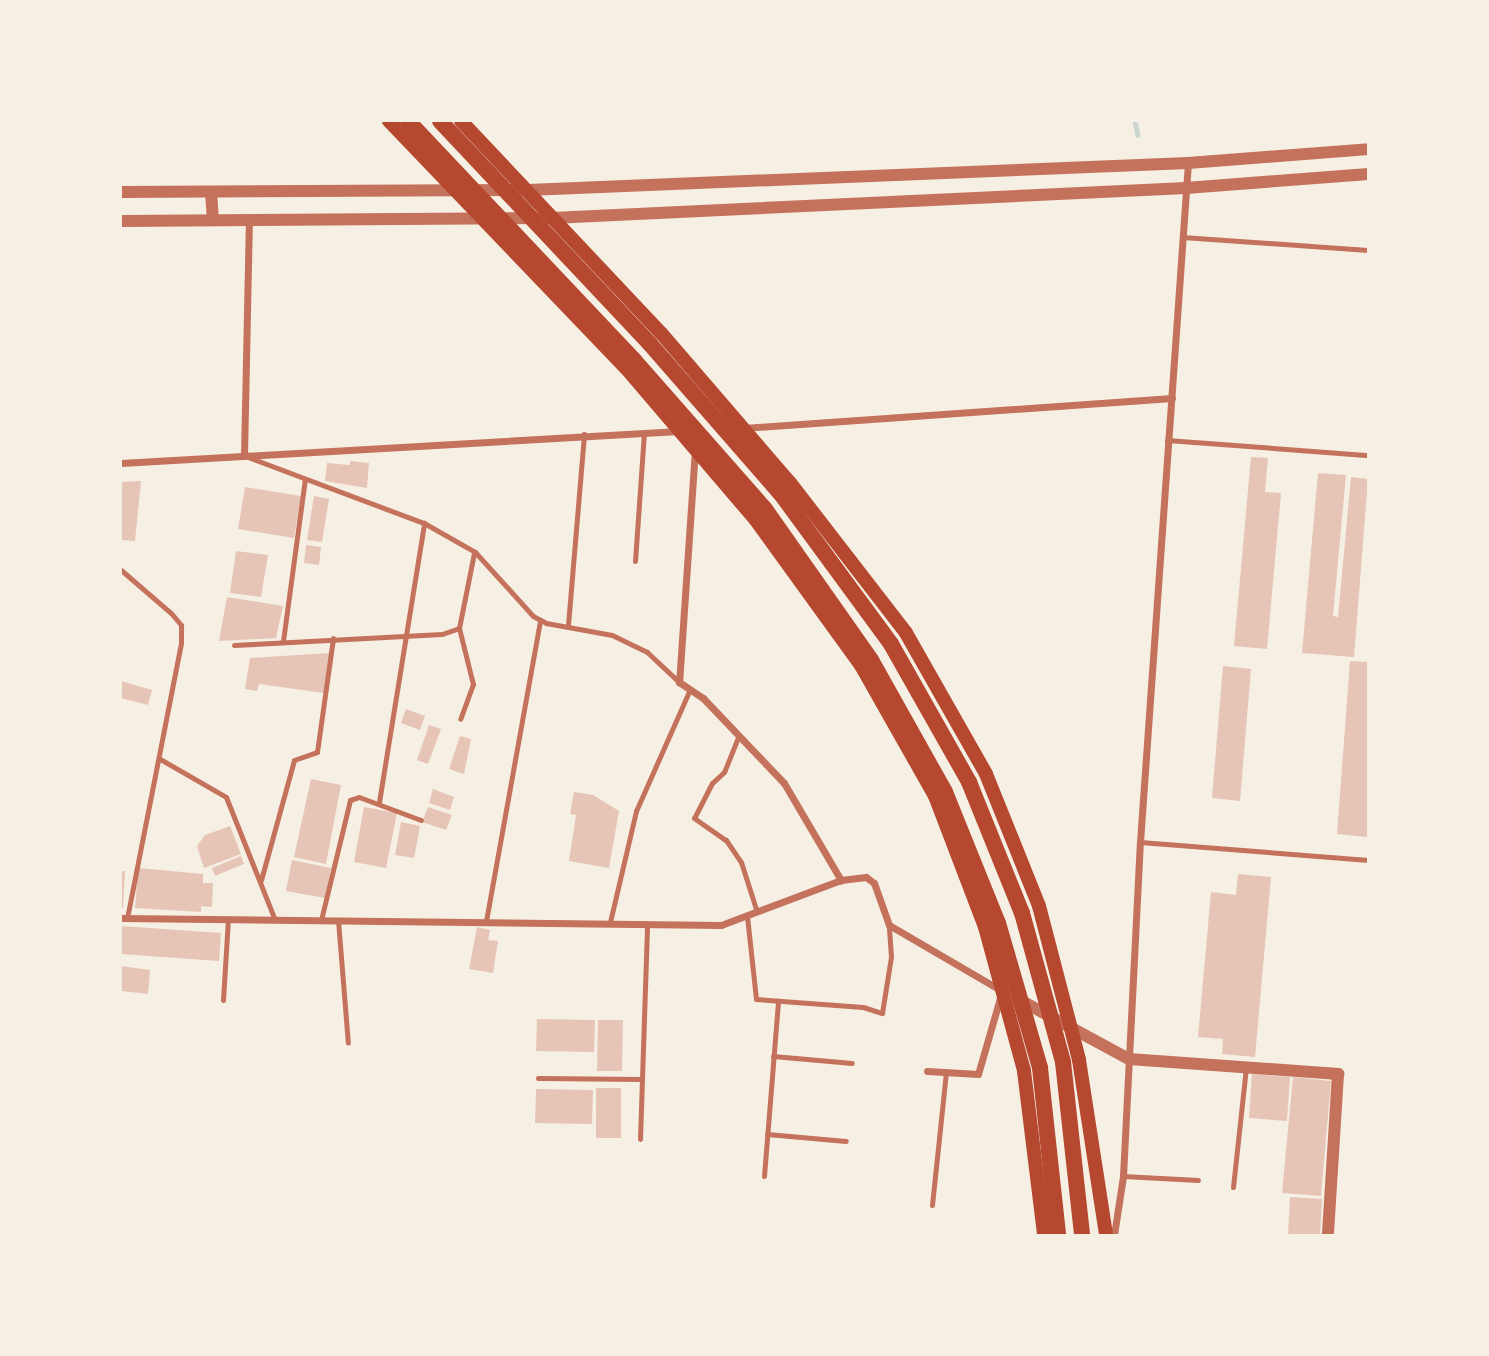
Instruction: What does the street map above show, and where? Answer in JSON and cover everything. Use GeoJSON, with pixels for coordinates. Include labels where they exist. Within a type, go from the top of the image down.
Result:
{"type":"FeatureCollection","features":[{"type":"Feature","properties":{"kind":"highway"},"geometry":{"type":"LineString","coordinates":[[408,121],[634,360],[765,509],[871,660],[945,792],[998,923],[1040,1068],[1058,1235]]}},
{"type":"Feature","properties":{"kind":"highway"},"geometry":{"type":"LineString","coordinates":[[440,121],[650,344],[781,494],[891,644],[969,782],[1023,913],[1063,1062],[1082,1235]]}},
{"type":"Feature","properties":{"kind":"main road"},"geometry":{"type":"LineString","coordinates":[[389,121],[484,219],[695,448],[755,519],[862,667],[935,796],[985,927],[1024,1071],[1045,1235]]}},
{"type":"Feature","properties":{"kind":"main road"},"geometry":{"type":"LineString","coordinates":[[461,121],[662,333],[743,428],[906,633],[986,774],[1039,906],[1071,1027],[1106,1235]]}},
{"type":"Feature","properties":{"kind":"street"},"geometry":{"type":"LineString","coordinates":[[121,192],[528,190],[1188,163],[1368,149]]}},
{"type":"Feature","properties":{"kind":"street"},"geometry":{"type":"LineString","coordinates":[[1114,1235],[1123,1177],[1140,842],[1188,163]]}},
{"type":"Feature","properties":{"kind":"street"},"geometry":{"type":"LineString","coordinates":[[121,221],[552,218],[1186,188],[1368,174]]}},
{"type":"Feature","properties":{"kind":"street"},"geometry":{"type":"LineString","coordinates":[[211,192],[213,220]]}},
{"type":"Feature","properties":{"kind":"street"},"geometry":{"type":"LineString","coordinates":[[244,456],[249,220]]}},
{"type":"Feature","properties":{"kind":"street"},"geometry":{"type":"LineString","coordinates":[[121,463],[584,434],[743,428],[1172,398]]}},
{"type":"Feature","properties":{"kind":"street"},"geometry":{"type":"LineString","coordinates":[[695,448],[679,682],[740,735],[784,783],[841,880]]}},
{"type":"Feature","properties":{"kind":"street"},"geometry":{"type":"LineString","coordinates":[[124,918],[721,925],[857,875],[874,883],[889,925],[1129,1059],[1338,1074],[1328,1235]]}},
{"type":"Feature","properties":{"kind":"street"},"geometry":{"type":"LineString","coordinates":[[926,1071],[978,1074],[1002,990]]}},
{"type":"Feature","properties":{"kind":"lane"},"geometry":{"type":"LineString","coordinates":[[1182,237],[1368,250]]}},
{"type":"Feature","properties":{"kind":"lane"},"geometry":{"type":"LineString","coordinates":[[635,561],[644,432]]}},
{"type":"Feature","properties":{"kind":"lane"},"geometry":{"type":"LineString","coordinates":[[568,625],[584,434]]}},
{"type":"Feature","properties":{"kind":"lane"},"geometry":{"type":"LineString","coordinates":[[1167,440],[1368,455]]}},
{"type":"Feature","properties":{"kind":"lane"},"geometry":{"type":"LineString","coordinates":[[244,456],[424,523],[475,552],[512,598],[540,620],[612,635],[647,652],[679,682]]}},
{"type":"Feature","properties":{"kind":"lane"},"geometry":{"type":"LineString","coordinates":[[283,641],[305,479]]}},
{"type":"Feature","properties":{"kind":"lane"},"geometry":{"type":"LineString","coordinates":[[379,802],[424,523]]}},
{"type":"Feature","properties":{"kind":"lane"},"geometry":{"type":"LineString","coordinates":[[460,719],[473,684],[459,628],[475,552]]}},
{"type":"Feature","properties":{"kind":"lane"},"geometry":{"type":"LineString","coordinates":[[121,570],[181,625],[181,643],[160,759],[124,918]]}},
{"type":"Feature","properties":{"kind":"lane"},"geometry":{"type":"LineString","coordinates":[[486,921],[540,620]]}},
{"type":"Feature","properties":{"kind":"lane"},"geometry":{"type":"LineString","coordinates":[[233,645],[442,634],[459,628]]}},
{"type":"Feature","properties":{"kind":"lane"},"geometry":{"type":"LineString","coordinates":[[261,880],[294,760],[317,752],[333,638]]}},
{"type":"Feature","properties":{"kind":"lane"},"geometry":{"type":"LineString","coordinates":[[610,922],[636,811],[690,689]]}},
{"type":"Feature","properties":{"kind":"lane"},"geometry":{"type":"LineString","coordinates":[[740,735],[724,772],[712,783],[694,818],[726,840],[741,862],[757,912]]}},
{"type":"Feature","properties":{"kind":"lane"},"geometry":{"type":"LineString","coordinates":[[160,759],[226,797],[275,920]]}},
{"type":"Feature","properties":{"kind":"lane"},"geometry":{"type":"LineString","coordinates":[[321,920],[350,800],[359,797],[379,802],[421,820]]}},
{"type":"Feature","properties":{"kind":"lane"},"geometry":{"type":"LineString","coordinates":[[1140,842],[1368,860]]}},
{"type":"Feature","properties":{"kind":"lane"},"geometry":{"type":"LineString","coordinates":[[747,916],[757,999],[882,1013],[891,957],[889,925]]}},
{"type":"Feature","properties":{"kind":"lane"},"geometry":{"type":"LineString","coordinates":[[223,1000],[228,919]]}},
{"type":"Feature","properties":{"kind":"lane"},"geometry":{"type":"LineString","coordinates":[[338,920],[348,1043]]}},
{"type":"Feature","properties":{"kind":"lane"},"geometry":{"type":"LineString","coordinates":[[640,1139],[647,925]]}},
{"type":"Feature","properties":{"kind":"lane"},"geometry":{"type":"LineString","coordinates":[[764,1176],[778,1001]]}},
{"type":"Feature","properties":{"kind":"lane"},"geometry":{"type":"LineString","coordinates":[[774,1056],[852,1063]]}},
{"type":"Feature","properties":{"kind":"lane"},"geometry":{"type":"LineString","coordinates":[[1233,1187],[1246,1067]]}},
{"type":"Feature","properties":{"kind":"lane"},"geometry":{"type":"LineString","coordinates":[[932,1205],[946,1072]]}},
{"type":"Feature","properties":{"kind":"lane"},"geometry":{"type":"LineString","coordinates":[[538,1078],[642,1079]]}},
{"type":"Feature","properties":{"kind":"lane"},"geometry":{"type":"LineString","coordinates":[[767,1134],[846,1141]]}},
{"type":"Feature","properties":{"kind":"lane"},"geometry":{"type":"LineString","coordinates":[[1123,1177],[1198,1180]]}},
{"type":"Feature","properties":{"kind":"building"},"geometry":{"type":"Polygon","coordinates":[[[1251,457],[1268,458],[1265,492],[1281,493],[1267,649],[1234,646],[1251,457]]]}},
{"type":"Feature","properties":{"kind":"building"},"geometry":{"type":"Polygon","coordinates":[[[350,461],[369,463],[367,488],[325,481],[327,463],[350,465],[350,461]]]}},
{"type":"Feature","properties":{"kind":"building"},"geometry":{"type":"Polygon","coordinates":[[[1318,473],[1346,475],[1333,616],[1338,617],[1351,477],[1368,479],[1354,657],[1302,653],[1318,473]]]}},
{"type":"Feature","properties":{"kind":"building"},"geometry":{"type":"Polygon","coordinates":[[[141,481],[135,541],[121,540],[121,482],[141,481]]]}},
{"type":"Feature","properties":{"kind":"building"},"geometry":{"type":"Polygon","coordinates":[[[245,487],[301,496],[294,538],[238,529],[245,487]]]}},
{"type":"Feature","properties":{"kind":"building"},"geometry":{"type":"Polygon","coordinates":[[[314,496],[329,499],[322,542],[307,540],[314,496]]]}},
{"type":"Feature","properties":{"kind":"building"},"geometry":{"type":"Polygon","coordinates":[[[306,545],[321,547],[319,565],[304,563],[306,545]]]}},
{"type":"Feature","properties":{"kind":"building"},"geometry":{"type":"Polygon","coordinates":[[[236,551],[268,555],[261,597],[230,593],[236,551]]]}},
{"type":"Feature","properties":{"kind":"building"},"geometry":{"type":"Polygon","coordinates":[[[227,597],[283,606],[276,638],[219,641],[227,597]]]}},
{"type":"Feature","properties":{"kind":"building"},"geometry":{"type":"Polygon","coordinates":[[[330,653],[324,693],[259,684],[257,691],[245,689],[250,658],[330,653]]]}},
{"type":"Feature","properties":{"kind":"building"},"geometry":{"type":"Polygon","coordinates":[[[1350,661],[1368,662],[1368,837],[1337,834],[1350,661]]]}},
{"type":"Feature","properties":{"kind":"building"},"geometry":{"type":"Polygon","coordinates":[[[1223,666],[1251,669],[1240,801],[1212,798],[1223,666]]]}},
{"type":"Feature","properties":{"kind":"building"},"geometry":{"type":"Polygon","coordinates":[[[121,681],[152,690],[148,705],[121,698],[121,681]]]}},
{"type":"Feature","properties":{"kind":"building"},"geometry":{"type":"Polygon","coordinates":[[[406,709],[425,716],[420,730],[401,723],[406,709]]]}},
{"type":"Feature","properties":{"kind":"building"},"geometry":{"type":"Polygon","coordinates":[[[429,725],[441,729],[428,764],[417,760],[429,725]]]}},
{"type":"Feature","properties":{"kind":"building"},"geometry":{"type":"Polygon","coordinates":[[[460,736],[471,739],[464,774],[449,769],[460,736]]]}},
{"type":"Feature","properties":{"kind":"building"},"geometry":{"type":"Polygon","coordinates":[[[311,779],[341,785],[326,864],[294,857],[311,779]]]}},
{"type":"Feature","properties":{"kind":"building"},"geometry":{"type":"Polygon","coordinates":[[[433,789],[454,797],[450,810],[429,803],[433,789]]]}},
{"type":"Feature","properties":{"kind":"building"},"geometry":{"type":"Polygon","coordinates":[[[574,792],[593,795],[619,811],[609,868],[569,861],[576,815],[570,814],[574,792]]]}},
{"type":"Feature","properties":{"kind":"building"},"geometry":{"type":"Polygon","coordinates":[[[364,807],[397,813],[386,868],[354,862],[364,807]]]}},
{"type":"Feature","properties":{"kind":"building"},"geometry":{"type":"Polygon","coordinates":[[[428,807],[452,815],[446,830],[422,822],[428,807]]]}},
{"type":"Feature","properties":{"kind":"building"},"geometry":{"type":"Polygon","coordinates":[[[401,822],[420,826],[414,858],[395,855],[401,822]]]}},
{"type":"Feature","properties":{"kind":"building"},"geometry":{"type":"Polygon","coordinates":[[[230,826],[241,854],[204,868],[197,846],[205,835],[230,826]]]}},
{"type":"Feature","properties":{"kind":"building"},"geometry":{"type":"Polygon","coordinates":[[[241,856],[244,864],[215,876],[212,868],[241,856]]]}},
{"type":"Feature","properties":{"kind":"building"},"geometry":{"type":"Polygon","coordinates":[[[292,860],[331,868],[325,898],[286,891],[292,860]]]}},
{"type":"Feature","properties":{"kind":"building"},"geometry":{"type":"Polygon","coordinates":[[[138,868],[203,874],[203,883],[213,883],[212,907],[201,906],[201,912],[135,908],[138,868]]]}},
{"type":"Feature","properties":{"kind":"building"},"geometry":{"type":"Polygon","coordinates":[[[121,871],[125,871],[123,908],[121,908],[121,871]]]}},
{"type":"Feature","properties":{"kind":"building"},"geometry":{"type":"Polygon","coordinates":[[[1238,874],[1271,877],[1255,1057],[1222,1054],[1223,1039],[1198,1037],[1211,892],[1236,895],[1238,874]]]}},
{"type":"Feature","properties":{"kind":"building"},"geometry":{"type":"Polygon","coordinates":[[[121,926],[221,933],[219,961],[121,954],[121,926]]]}},
{"type":"Feature","properties":{"kind":"building"},"geometry":{"type":"Polygon","coordinates":[[[477,927],[490,930],[488,940],[498,941],[493,973],[469,969],[477,927]]]}},
{"type":"Feature","properties":{"kind":"building"},"geometry":{"type":"Polygon","coordinates":[[[121,966],[150,970],[148,994],[122,991],[121,966]]]}},
{"type":"Feature","properties":{"kind":"building"},"geometry":{"type":"Polygon","coordinates":[[[537,1019],[595,1020],[594,1052],[536,1051],[537,1019]]]}},
{"type":"Feature","properties":{"kind":"building"},"geometry":{"type":"Polygon","coordinates":[[[598,1020],[623,1020],[622,1071],[597,1071],[598,1020]]]}},
{"type":"Feature","properties":{"kind":"building"},"geometry":{"type":"Polygon","coordinates":[[[1252,1074],[1290,1077],[1287,1121],[1249,1118],[1252,1074]]]}},
{"type":"Feature","properties":{"kind":"building"},"geometry":{"type":"Polygon","coordinates":[[[1293,1077],[1331,1081],[1321,1196],[1282,1193],[1293,1077]]]}},
{"type":"Feature","properties":{"kind":"building"},"geometry":{"type":"Polygon","coordinates":[[[596,1088],[621,1088],[621,1138],[596,1138],[596,1088]]]}},
{"type":"Feature","properties":{"kind":"building"},"geometry":{"type":"Polygon","coordinates":[[[536,1089],[593,1090],[592,1124],[535,1123],[536,1089]]]}},
{"type":"Feature","properties":{"kind":"building"},"geometry":{"type":"Polygon","coordinates":[[[1290,1197],[1322,1199],[1320,1235],[1288,1235],[1290,1197]]]}},
{"type":"Feature","properties":{"kind":"waterway"},"geometry":{"type":"LineString","coordinates":[[1135,121],[1138,135]]}}]}
